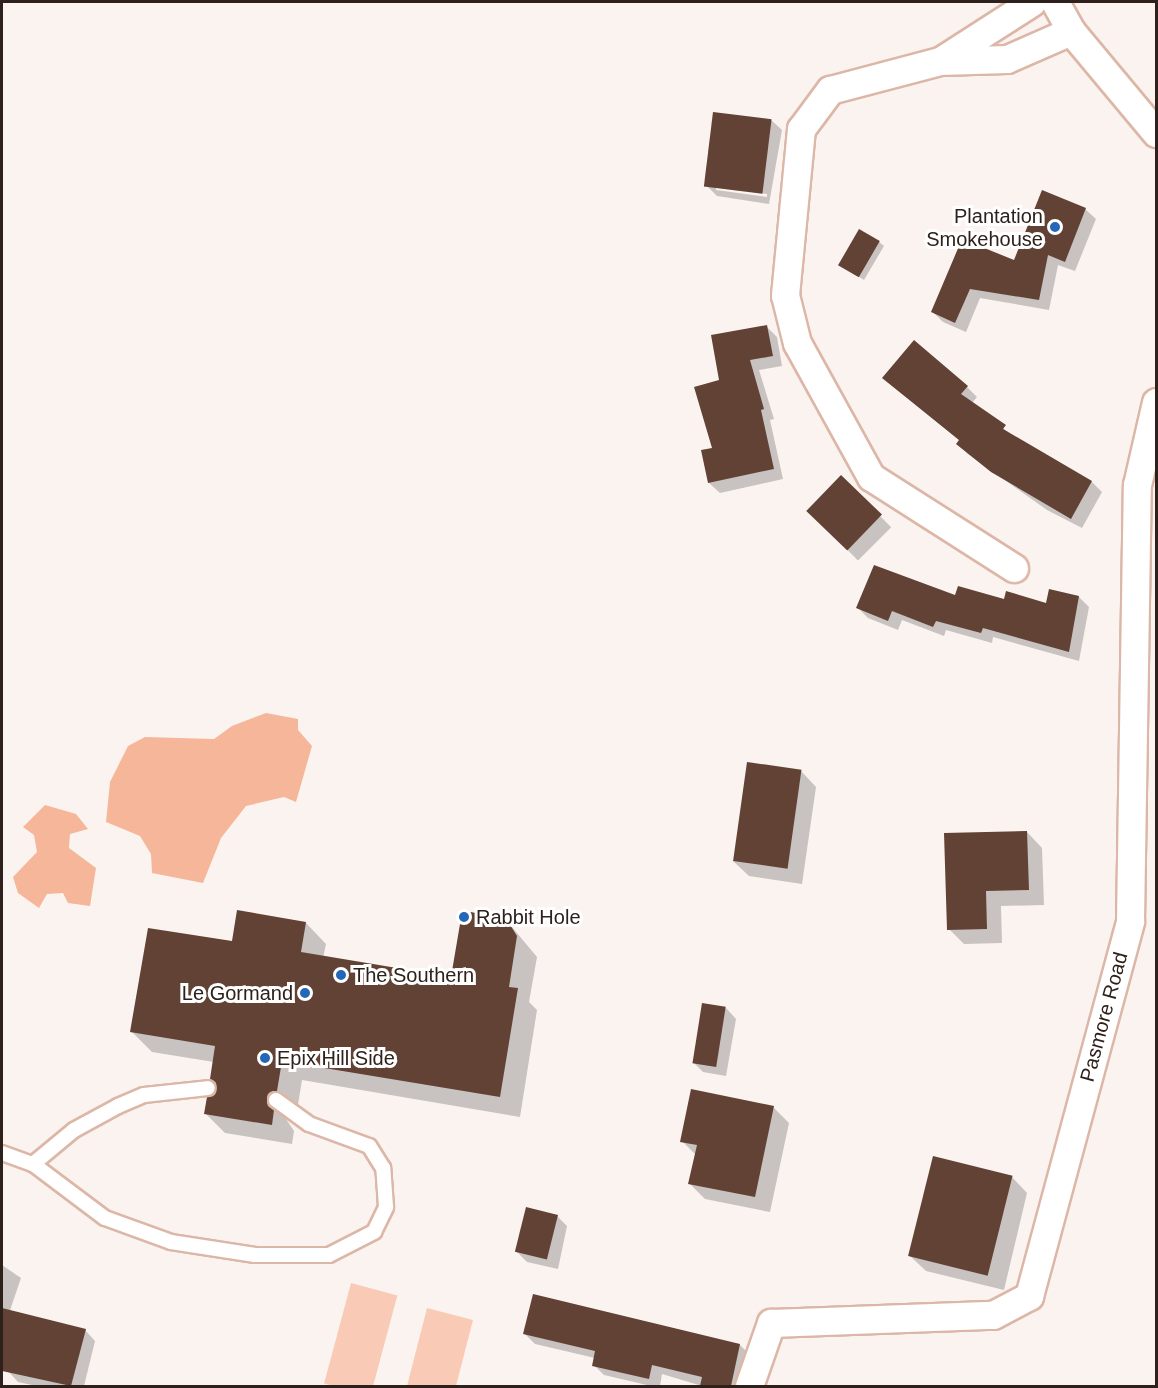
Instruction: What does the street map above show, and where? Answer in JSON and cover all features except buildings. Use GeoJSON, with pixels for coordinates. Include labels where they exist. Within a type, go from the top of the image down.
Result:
{"type":"FeatureCollection","features":[{"type":"Feature","properties":{"kind":"street"},"geometry":{"type":"LineString","coordinates":[[940,61],[1032,2]]}},
{"type":"Feature","properties":{"kind":"street"},"geometry":{"type":"LineString","coordinates":[[1055,2],[1071,32],[1156,133]]}},
{"type":"Feature","properties":{"kind":"street"},"geometry":{"type":"LineString","coordinates":[[1014,568],[871,477],[797,343],[785,295],[801,129],[830,90],[940,61],[1007,58],[1071,32]]}},
{"type":"Feature","properties":{"kind":"street","name":"Pasmore Road"},"geometry":{"type":"LineString","coordinates":[[749,1386],[771,1323],[993,1315],[1029,1296],[1130,921],[1137,485],[1156,402]]}},
{"type":"Feature","properties":{"kind":"lane"},"geometry":{"type":"LineString","coordinates":[[33,1164],[75,1131],[118,1106],[144,1095],[208,1088]]}},
{"type":"Feature","properties":{"kind":"lane"},"geometry":{"type":"LineString","coordinates":[[2,1154],[33,1164],[105,1218],[171,1242],[255,1255],[329,1255],[374,1232],[386,1207],[383,1168],[369,1146],[309,1124],[276,1100]]}},
{"type":"Feature","properties":{"kind":"shaded area"},"geometry":{"type":"Polygon","coordinates":[[[266,713],[298,719],[298,730],[312,746],[296,802],[284,797],[246,806],[221,838],[203,883],[152,873],[151,854],[140,836],[106,822],[110,782],[128,746],[145,737],[214,739],[232,726],[266,713]]]}},
{"type":"Feature","properties":{"kind":"shaded area"},"geometry":{"type":"Polygon","coordinates":[[[45,805],[76,814],[88,829],[70,834],[69,848],[96,868],[90,906],[68,903],[63,893],[47,894],[39,908],[18,893],[13,877],[37,852],[34,835],[23,827],[45,805]]]}},
{"type":"Feature","properties":{"kind":"shaded area"},"geometry":{"type":"Polygon","coordinates":[[[351,1283],[397,1295],[373,1386],[334,1386],[324,1383],[351,1283]]]}},
{"type":"Feature","properties":{"kind":"shaded area"},"geometry":{"type":"Polygon","coordinates":[[[427,1308],[473,1320],[456,1386],[407,1386],[427,1308]]]}},
{"type":"Feature","properties":{"kind":"place","name":"Plantation Smokehouse"},"geometry":{"type":"Point","coordinates":[1055,227]}},
{"type":"Feature","properties":{"kind":"place","name":"Rabbit Hole"},"geometry":{"type":"Point","coordinates":[464,917]}},
{"type":"Feature","properties":{"kind":"place","name":"The Southern"},"geometry":{"type":"Point","coordinates":[341,975]}},
{"type":"Feature","properties":{"kind":"place","name":"Le Gormand"},"geometry":{"type":"Point","coordinates":[305,993]}},
{"type":"Feature","properties":{"kind":"place","name":"Epix Hill Side"},"geometry":{"type":"Point","coordinates":[265,1058]}}]}
